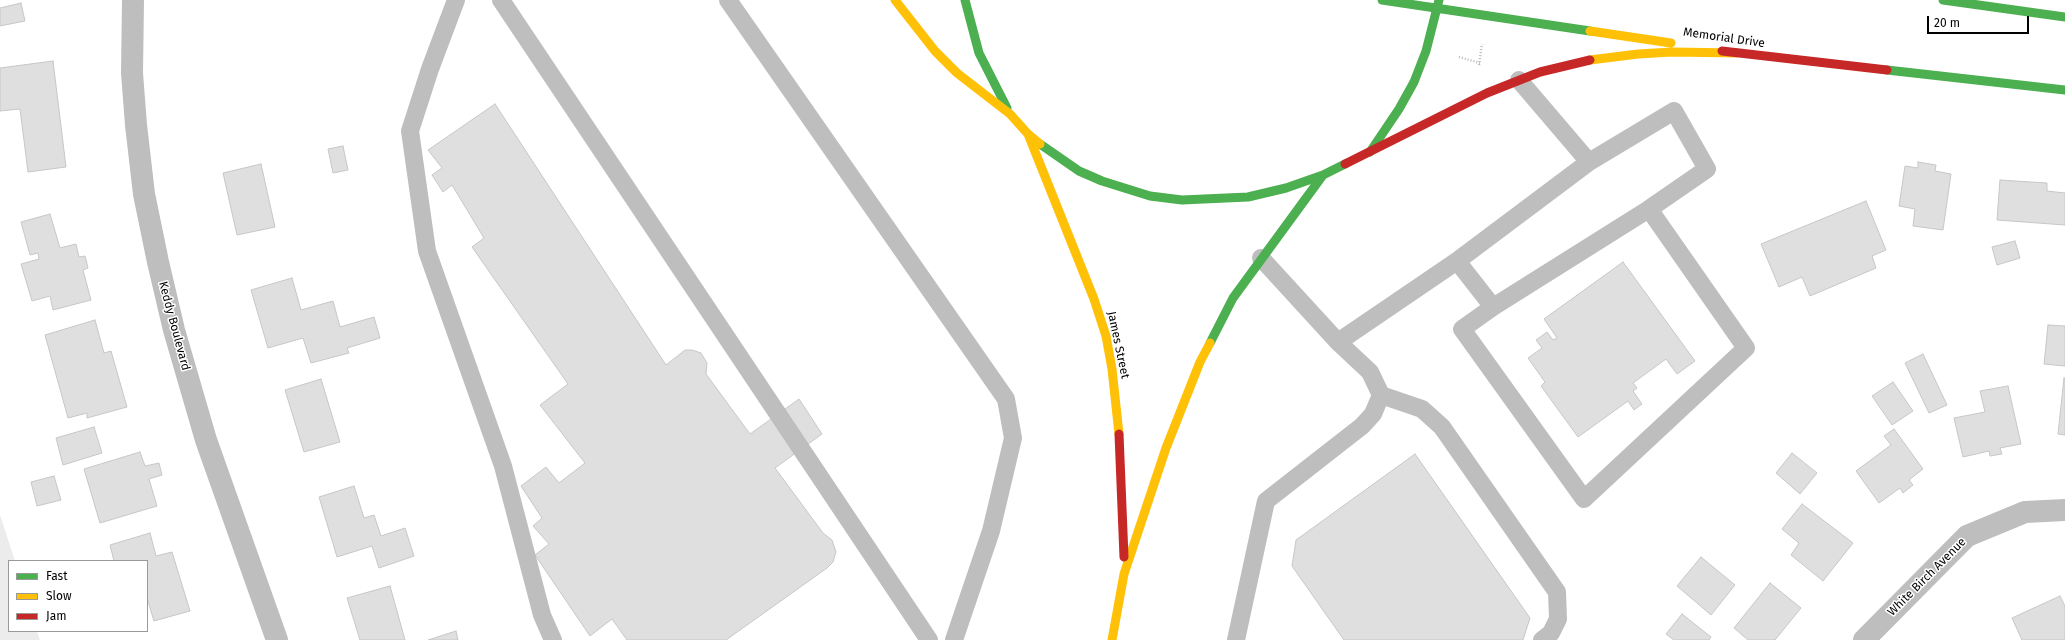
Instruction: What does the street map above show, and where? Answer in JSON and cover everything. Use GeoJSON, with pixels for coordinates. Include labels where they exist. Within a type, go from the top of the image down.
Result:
{"type":"FeatureCollection","features":[{"type":"Feature","properties":{"kind":"main road"},"geometry":{"type":"LineString","coordinates":[[894,0],[926,40],[951,67],[1010,114],[1028,134],[1053,154],[1079,170],[1102,181],[1150,196],[1182,200],[1216,200],[1248,197],[1286,188],[1323,175],[1370,153],[1483,95],[1519,80],[1571,64],[1604,58],[1672,52],[1737,53]]}},
{"type":"Feature","properties":{"kind":"main road"},"geometry":{"type":"LineString","coordinates":[[965,0],[979,53],[1010,114]]}},
{"type":"Feature","properties":{"kind":"main road","name":"Memorial Drive"},"geometry":{"type":"LineString","coordinates":[[1382,0],[1438,4],[1737,53],[2065,90]]}},
{"type":"Feature","properties":{"kind":"main road"},"geometry":{"type":"LineString","coordinates":[[1943,0],[2038,7],[2065,17]]}},
{"type":"Feature","properties":{"kind":"main road"},"geometry":{"type":"LineString","coordinates":[[1370,153],[1399,109],[1414,82],[1424,56],[1438,4]]}},
{"type":"Feature","properties":{"kind":"main road","name":"James Street"},"geometry":{"type":"LineString","coordinates":[[1028,134],[1094,299],[1106,336],[1112,369],[1119,435],[1124,574]]}},
{"type":"Feature","properties":{"kind":"main road","name":"James Street"},"geometry":{"type":"LineString","coordinates":[[1112,640],[1124,574],[1166,448],[1200,362],[1233,298],[1323,175]]}},
{"type":"Feature","properties":{"kind":"street","name":"Keddy Boulevard"},"geometry":{"type":"LineString","coordinates":[[133,0],[132,73],[136,126],[144,194],[162,277],[174,330],[206,440],[277,640]]}},
{"type":"Feature","properties":{"kind":"street","name":"White Birch Avenue"},"geometry":{"type":"LineString","coordinates":[[1864,640],[1967,536],[2025,512],[2065,510]]}},
{"type":"Feature","properties":{"kind":"lane"},"geometry":{"type":"LineString","coordinates":[[456,0],[430,69],[410,131],[427,251],[503,466],[542,615],[553,640]]}},
{"type":"Feature","properties":{"kind":"lane"},"geometry":{"type":"LineString","coordinates":[[501,0],[929,640]]}},
{"type":"Feature","properties":{"kind":"lane"},"geometry":{"type":"LineString","coordinates":[[728,0],[1006,399],[1013,438],[991,531],[954,640]]}},
{"type":"Feature","properties":{"kind":"lane"},"geometry":{"type":"LineString","coordinates":[[1519,80],[1589,162]]}},
{"type":"Feature","properties":{"kind":"lane"},"geometry":{"type":"LineString","coordinates":[[1338,342],[1457,261],[1589,162],[1674,111],[1708,169],[1649,209],[1493,307],[1462,329],[1584,499],[1746,348],[1649,209]]}},
{"type":"Feature","properties":{"kind":"lane"},"geometry":{"type":"LineString","coordinates":[[1261,258],[1338,342],[1370,372],[1381,395],[1422,409],[1442,427],[1557,592],[1558,619],[1551,633],[1542,640]]}},
{"type":"Feature","properties":{"kind":"lane"},"geometry":{"type":"LineString","coordinates":[[1457,261],[1493,307]]}},
{"type":"Feature","properties":{"kind":"lane"},"geometry":{"type":"LineString","coordinates":[[1236,640],[1266,501],[1362,426],[1373,414],[1381,395]]}},
{"type":"Feature","properties":{"kind":"path"},"geometry":{"type":"LineString","coordinates":[[1479,68],[1483,41]]}},
{"type":"Feature","properties":{"kind":"path"},"geometry":{"type":"LineString","coordinates":[[1459,57],[1480,62]]}},
{"type":"Feature","properties":{"kind":"shaded area"},"geometry":{"type":"Polygon","coordinates":[[[0,515],[15,560],[8,560],[8,632],[37,632],[40,640],[0,640],[0,515]]]}},
{"type":"Feature","properties":{"kind":"building"},"geometry":{"type":"Polygon","coordinates":[[[21,3],[25,21],[0,26],[0,8],[21,3]]]}},
{"type":"Feature","properties":{"kind":"building"},"geometry":{"type":"Polygon","coordinates":[[[53,61],[66,167],[28,172],[20,109],[0,111],[0,68],[53,61]]]}},
{"type":"Feature","properties":{"kind":"building"},"geometry":{"type":"Polygon","coordinates":[[[495,104],[666,365],[685,350],[692,350],[701,353],[707,363],[706,374],[750,434],[799,399],[822,434],[775,468],[823,533],[832,540],[836,552],[833,562],[827,568],[726,640],[627,640],[612,619],[590,636],[535,555],[549,544],[533,526],[542,518],[521,486],[546,467],[559,483],[585,463],[540,405],[568,384],[472,247],[484,238],[452,185],[443,192],[432,175],[442,168],[428,150],[495,104]]]}},
{"type":"Feature","properties":{"kind":"building"},"geometry":{"type":"Polygon","coordinates":[[[343,146],[348,170],[333,173],[328,149],[343,146]]]}},
{"type":"Feature","properties":{"kind":"building"},"geometry":{"type":"Polygon","coordinates":[[[1918,162],[1936,165],[1935,171],[1951,174],[1943,230],[1913,226],[1915,209],[1899,206],[1905,166],[1918,168],[1918,162]]]}},
{"type":"Feature","properties":{"kind":"building"},"geometry":{"type":"Polygon","coordinates":[[[261,164],[275,227],[237,235],[223,173],[261,164]]]}},
{"type":"Feature","properties":{"kind":"building"},"geometry":{"type":"Polygon","coordinates":[[[2000,180],[2047,183],[2047,191],[2065,193],[2065,225],[1997,220],[2000,180]]]}},
{"type":"Feature","properties":{"kind":"building"},"geometry":{"type":"Polygon","coordinates":[[[1866,201],[1886,250],[1872,256],[1876,268],[1810,296],[1802,277],[1779,287],[1761,244],[1866,201]]]}},
{"type":"Feature","properties":{"kind":"building"},"geometry":{"type":"Polygon","coordinates":[[[50,214],[60,248],[76,244],[79,257],[85,256],[88,268],[83,270],[91,300],[53,310],[50,296],[32,301],[21,264],[39,259],[38,253],[30,255],[21,222],[50,214]]]}},
{"type":"Feature","properties":{"kind":"building"},"geometry":{"type":"Polygon","coordinates":[[[2015,241],[2020,258],[1997,265],[1992,247],[2015,241]]]}},
{"type":"Feature","properties":{"kind":"building"},"geometry":{"type":"Polygon","coordinates":[[[1623,262],[1695,361],[1677,374],[1666,359],[1633,383],[1637,388],[1633,391],[1642,404],[1634,410],[1628,401],[1578,437],[1541,386],[1545,382],[1528,358],[1542,348],[1536,340],[1547,332],[1553,340],[1557,338],[1544,319],[1623,262]]]}},
{"type":"Feature","properties":{"kind":"building"},"geometry":{"type":"Polygon","coordinates":[[[292,278],[301,310],[333,301],[340,327],[374,317],[380,338],[347,348],[349,353],[311,363],[303,338],[268,348],[251,290],[292,278]]]}},
{"type":"Feature","properties":{"kind":"building"},"geometry":{"type":"Polygon","coordinates":[[[95,320],[104,353],[111,351],[127,407],[87,418],[87,413],[68,418],[45,335],[95,320]]]}},
{"type":"Feature","properties":{"kind":"building"},"geometry":{"type":"Polygon","coordinates":[[[2048,325],[2065,326],[2065,366],[2044,364],[2048,325]]]}},
{"type":"Feature","properties":{"kind":"building"},"geometry":{"type":"Polygon","coordinates":[[[1923,354],[1947,405],[1929,413],[1905,363],[1923,354]]]}},
{"type":"Feature","properties":{"kind":"building"},"geometry":{"type":"Polygon","coordinates":[[[2065,378],[2065,435],[2058,434],[2065,378]]]}},
{"type":"Feature","properties":{"kind":"building"},"geometry":{"type":"Polygon","coordinates":[[[321,379],[340,442],[304,452],[285,390],[321,379]]]}},
{"type":"Feature","properties":{"kind":"building"},"geometry":{"type":"Polygon","coordinates":[[[1893,382],[1913,411],[1892,425],[1872,396],[1893,382]]]}},
{"type":"Feature","properties":{"kind":"building"},"geometry":{"type":"Polygon","coordinates":[[[2008,386],[2021,444],[2000,448],[2002,454],[1990,456],[1989,451],[1963,457],[1954,418],[1985,412],[1980,391],[2008,386]]]}},
{"type":"Feature","properties":{"kind":"building"},"geometry":{"type":"Polygon","coordinates":[[[94,427],[102,453],[63,465],[56,438],[94,427]]]}},
{"type":"Feature","properties":{"kind":"building"},"geometry":{"type":"Polygon","coordinates":[[[1894,429],[1923,469],[1909,480],[1913,485],[1903,493],[1900,488],[1879,503],[1856,471],[1891,445],[1884,436],[1894,429]]]}},
{"type":"Feature","properties":{"kind":"building"},"geometry":{"type":"Polygon","coordinates":[[[140,452],[145,466],[159,463],[162,475],[149,479],[157,506],[100,523],[84,469],[140,452]]]}},
{"type":"Feature","properties":{"kind":"building"},"geometry":{"type":"Polygon","coordinates":[[[1792,453],[1817,473],[1800,494],[1776,473],[1792,453]]]}},
{"type":"Feature","properties":{"kind":"building"},"geometry":{"type":"Polygon","coordinates":[[[1415,454],[1530,618],[1523,640],[1344,640],[1292,566],[1296,540],[1415,454]]]}},
{"type":"Feature","properties":{"kind":"building"},"geometry":{"type":"Polygon","coordinates":[[[54,476],[61,500],[37,506],[31,482],[54,476]]]}},
{"type":"Feature","properties":{"kind":"building"},"geometry":{"type":"Polygon","coordinates":[[[354,486],[364,518],[374,515],[381,536],[405,528],[414,556],[379,568],[372,546],[337,557],[319,497],[354,486]]]}},
{"type":"Feature","properties":{"kind":"building"},"geometry":{"type":"Polygon","coordinates":[[[1802,504],[1853,543],[1823,581],[1791,555],[1799,543],[1782,529],[1802,504]]]}},
{"type":"Feature","properties":{"kind":"building"},"geometry":{"type":"Polygon","coordinates":[[[150,533],[156,556],[172,552],[190,611],[154,621],[148,601],[148,560],[114,560],[110,545],[150,533]]]}},
{"type":"Feature","properties":{"kind":"building"},"geometry":{"type":"Polygon","coordinates":[[[1701,557],[1735,585],[1711,615],[1677,586],[1701,557]]]}},
{"type":"Feature","properties":{"kind":"building"},"geometry":{"type":"Polygon","coordinates":[[[1770,583],[1801,608],[1775,640],[1748,640],[1734,628],[1770,583]]]}},
{"type":"Feature","properties":{"kind":"building"},"geometry":{"type":"Polygon","coordinates":[[[390,586],[405,640],[360,640],[347,598],[390,586]]]}},
{"type":"Feature","properties":{"kind":"building"},"geometry":{"type":"Polygon","coordinates":[[[2060,596],[2065,606],[2065,640],[2022,640],[2012,618],[2060,596]]]}},
{"type":"Feature","properties":{"kind":"building"},"geometry":{"type":"Polygon","coordinates":[[[1682,614],[1711,637],[1709,640],[1674,640],[1666,634],[1682,614]]]}},
{"type":"Feature","properties":{"kind":"building"},"geometry":{"type":"Polygon","coordinates":[[[456,631],[458,640],[428,640],[456,631]]]}},
{"type":"Feature","properties":{"kind":"traffic: fast"},"geometry":{"type":"LineString","coordinates":[[965,0],[979,53],[1007,108]]}},
{"type":"Feature","properties":{"kind":"traffic: fast"},"geometry":{"type":"LineString","coordinates":[[1382,0],[1590,31]]}},
{"type":"Feature","properties":{"kind":"traffic: fast"},"geometry":{"type":"LineString","coordinates":[[1370,152],[1399,109],[1414,82],[1426,51],[1439,0]]}},
{"type":"Feature","properties":{"kind":"traffic: fast"},"geometry":{"type":"LineString","coordinates":[[1943,0],[2065,17]]}},
{"type":"Feature","properties":{"kind":"traffic: fast"},"geometry":{"type":"LineString","coordinates":[[1887,70],[2065,90]]}},
{"type":"Feature","properties":{"kind":"traffic: fast"},"geometry":{"type":"LineString","coordinates":[[1040,144],[1079,171],[1102,181],[1150,196],[1182,200],[1248,197],[1286,188],[1323,175],[1345,164]]}},
{"type":"Feature","properties":{"kind":"traffic: fast"},"geometry":{"type":"LineString","coordinates":[[1210,343],[1233,298],[1323,175]]}},
{"type":"Feature","properties":{"kind":"traffic: slow"},"geometry":{"type":"LineString","coordinates":[[895,0],[935,51],[957,73],[1010,114],[1028,134],[1040,144]]}},
{"type":"Feature","properties":{"kind":"traffic: slow"},"geometry":{"type":"LineString","coordinates":[[1590,31],[1671,43]]}},
{"type":"Feature","properties":{"kind":"traffic: slow"},"geometry":{"type":"LineString","coordinates":[[1590,60],[1638,54],[1672,52],[1737,53]]}},
{"type":"Feature","properties":{"kind":"traffic: slow"},"geometry":{"type":"LineString","coordinates":[[1028,134],[1094,299],[1106,336],[1112,369],[1119,434]]}},
{"type":"Feature","properties":{"kind":"traffic: slow"},"geometry":{"type":"LineString","coordinates":[[1112,640],[1124,574],[1166,448],[1200,362],[1210,343]]}},
{"type":"Feature","properties":{"kind":"traffic: jam"},"geometry":{"type":"LineString","coordinates":[[1722,51],[1887,70]]}},
{"type":"Feature","properties":{"kind":"traffic: jam"},"geometry":{"type":"LineString","coordinates":[[1345,164],[1487,93],[1540,72],[1590,60]]}},
{"type":"Feature","properties":{"kind":"traffic: jam"},"geometry":{"type":"LineString","coordinates":[[1119,434],[1124,557]]}}]}
